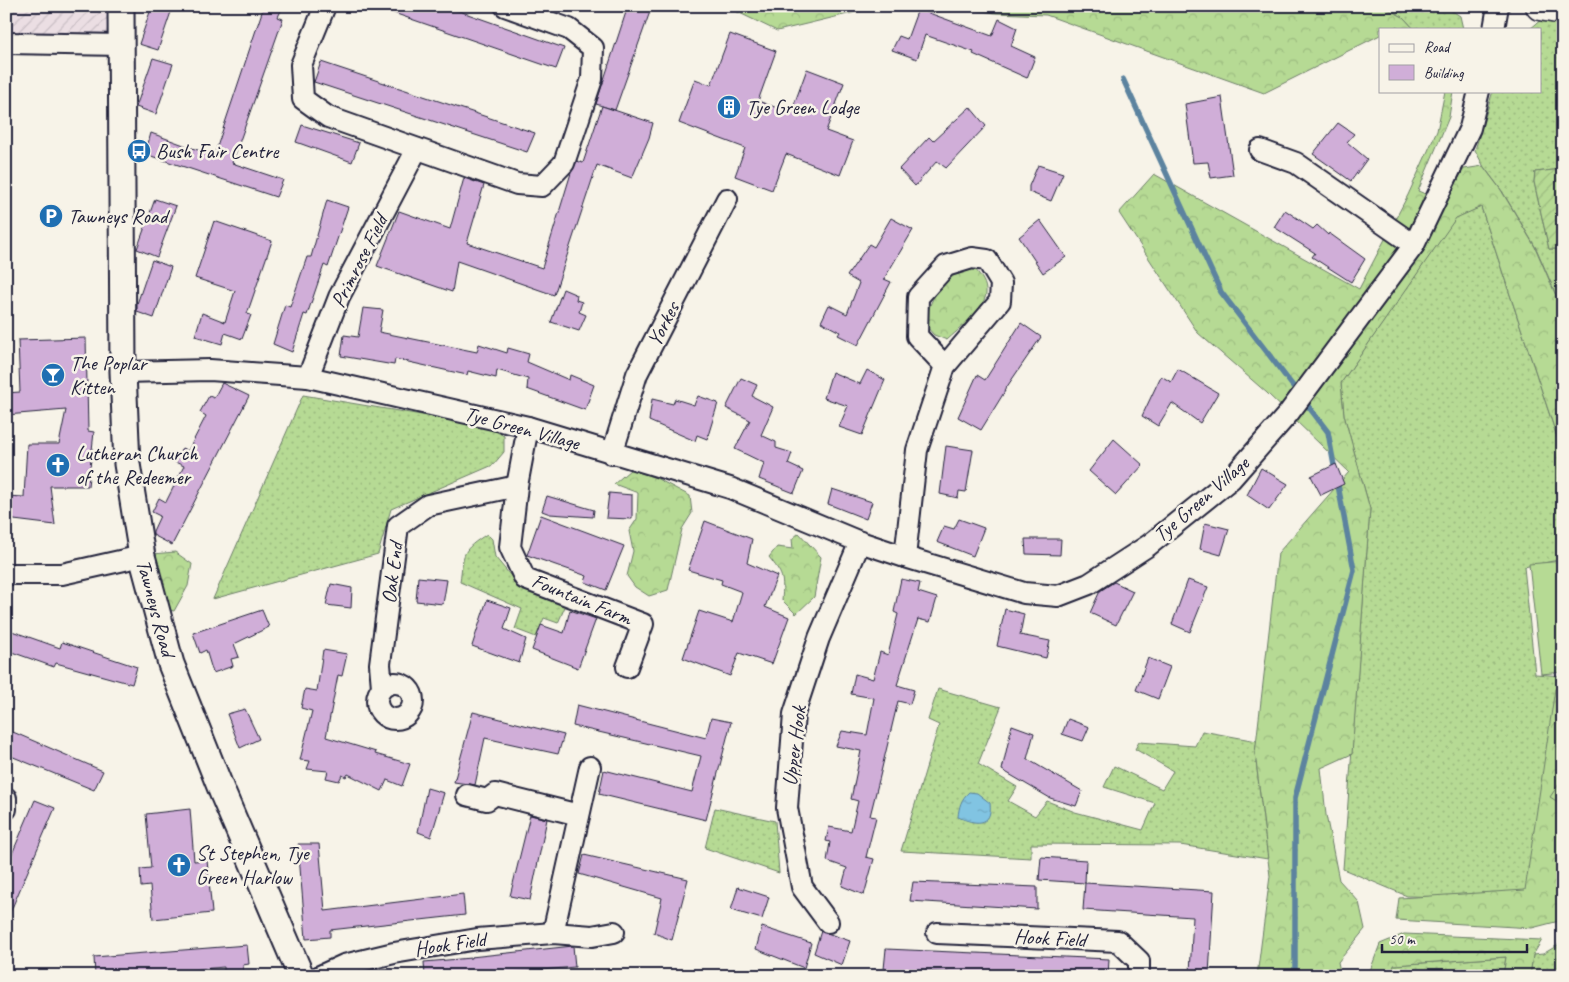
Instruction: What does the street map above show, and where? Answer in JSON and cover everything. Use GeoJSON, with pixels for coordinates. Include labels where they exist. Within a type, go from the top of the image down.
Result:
{"type":"FeatureCollection","features":[{"type":"Feature","properties":{"kind":"main road"},"geometry":{"type":"LineString","coordinates":[[1540,6],[1563,10]]}},
{"type":"Feature","properties":{"kind":"street","name":"Tawneys Road"},"geometry":{"type":"LineString","coordinates":[[122,6],[124,372],[127,464],[142,556],[171,664],[223,794],[301,976]]}},
{"type":"Feature","properties":{"kind":"street"},"geometry":{"type":"LineString","coordinates":[[325,6],[301,65],[303,99],[328,117],[517,184],[542,186],[564,163],[592,79],[593,48],[569,29],[505,6]]}},
{"type":"Feature","properties":{"kind":"street"},"geometry":{"type":"LineString","coordinates":[[1494,28],[1498,6]]}},
{"type":"Feature","properties":{"kind":"street"},"geometry":{"type":"LineString","coordinates":[[6,43],[122,45]]}},
{"type":"Feature","properties":{"kind":"street","name":"Tye Green Village"},"geometry":{"type":"LineString","coordinates":[[124,372],[210,370],[308,377],[528,427],[612,454],[730,488],[860,542],[905,557],[1024,593],[1058,596],[1089,584],[1149,545],[1231,479],[1288,414],[1414,245],[1470,128],[1479,92]]}},
{"type":"Feature","properties":{"kind":"street","name":"Primrose Field"},"geometry":{"type":"LineString","coordinates":[[308,377],[339,297],[417,148]]}},
{"type":"Feature","properties":{"kind":"street"},"geometry":{"type":"LineString","coordinates":[[1260,150],[1296,163],[1414,245]]}},
{"type":"Feature","properties":{"kind":"street","name":"Yorkes"},"geometry":{"type":"LineString","coordinates":[[612,454],[637,374],[727,199]]}},
{"type":"Feature","properties":{"kind":"street"},"geometry":{"type":"LineString","coordinates":[[905,557],[917,450],[945,366],[1000,301],[1001,283],[988,260],[972,258],[946,266],[918,297],[917,336],[945,366]]}},
{"type":"Feature","properties":{"kind":"street","name":"Fountain Farm"},"geometry":{"type":"LineString","coordinates":[[528,427],[517,486],[510,547],[525,579],[643,624],[627,667]]}},
{"type":"Feature","properties":{"kind":"street","name":"Oak End"},"geometry":{"type":"LineString","coordinates":[[382,687],[380,664],[398,526],[428,505],[517,486]]}},
{"type":"Feature","properties":{"kind":"street","name":"Upper Hook"},"geometry":{"type":"LineString","coordinates":[[828,922],[802,887],[787,808],[794,714],[819,638],[860,542]]}},
{"type":"Feature","properties":{"kind":"street"},"geometry":{"type":"LineString","coordinates":[[6,574],[62,574],[142,556]]}},
{"type":"Feature","properties":{"kind":"street"},"geometry":{"type":"LineString","coordinates":[[553,933],[590,767]]}},
{"type":"Feature","properties":{"kind":"street"},"geometry":{"type":"LineString","coordinates":[[467,795],[487,800],[495,794],[579,815]]}},
{"type":"Feature","properties":{"kind":"street"},"geometry":{"type":"LineString","coordinates":[[6,798],[6,809]]}},
{"type":"Feature","properties":{"kind":"street","name":"Hook Field"},"geometry":{"type":"LineString","coordinates":[[320,976],[344,965],[394,953],[477,939],[553,933],[592,936],[614,932]]}},
{"type":"Feature","properties":{"kind":"street","name":"Hook Field"},"geometry":{"type":"LineString","coordinates":[[937,933],[1118,941],[1139,961],[1139,976]]}},
{"type":"Feature","properties":{"kind":"shaded area"},"geometry":{"type":"Polygon","coordinates":[[[6,6],[108,6],[109,38],[6,36],[6,6]]]}},
{"type":"Feature","properties":{"kind":"green space"},"geometry":{"type":"Polygon","coordinates":[[[725,6],[881,6],[777,31],[725,6]]]}},
{"type":"Feature","properties":{"kind":"green space"},"geometry":{"type":"Polygon","coordinates":[[[944,6],[1382,6],[1403,17],[1413,28],[1399,28],[1397,26],[1394,28],[1379,28],[1379,36],[1264,93],[1046,15],[996,13],[944,6]]]}},
{"type":"Feature","properties":{"kind":"green space"},"geometry":{"type":"Polygon","coordinates":[[[1382,6],[1445,6],[1460,16],[1463,28],[1413,28],[1403,17],[1382,6]]]}},
{"type":"Feature","properties":{"kind":"green space"},"geometry":{"type":"Polygon","coordinates":[[[1542,19],[1563,23],[1563,169],[1535,172],[1534,182],[1549,249],[1563,249],[1563,311],[1536,248],[1475,150],[1493,92],[1542,92],[1542,28],[1531,28],[1542,19]]]}},
{"type":"Feature","properties":{"kind":"green space"},"geometry":{"type":"Polygon","coordinates":[[[1445,92],[1453,92],[1449,117],[1418,191],[1445,202],[1464,169],[1483,166],[1501,190],[1535,247],[1563,312],[1563,455],[1481,207],[1456,218],[1341,383],[1344,415],[1370,509],[1352,754],[1321,768],[1326,815],[1339,880],[1359,902],[1365,929],[1338,962],[1341,976],[1257,976],[1270,876],[1255,753],[1278,553],[1349,472],[1267,393],[1198,333],[1119,213],[1154,174],[1359,289],[1408,195],[1437,131],[1445,92]]]}},
{"type":"Feature","properties":{"kind":"green space"},"geometry":{"type":"Polygon","coordinates":[[[1563,169],[1563,249],[1549,249],[1534,182],[1535,172],[1563,169]]]}},
{"type":"Feature","properties":{"kind":"green space"},"geometry":{"type":"Polygon","coordinates":[[[1481,207],[1563,455],[1563,559],[1524,567],[1535,674],[1563,676],[1563,888],[1534,899],[1407,896],[1343,869],[1370,509],[1344,415],[1341,383],[1456,217],[1481,207]]]}},
{"type":"Feature","properties":{"kind":"green space"},"geometry":{"type":"Polygon","coordinates":[[[964,268],[975,269],[985,284],[986,294],[975,313],[947,340],[934,335],[926,326],[929,308],[943,284],[956,272],[964,268]]]}},
{"type":"Feature","properties":{"kind":"green space"},"geometry":{"type":"Polygon","coordinates":[[[303,395],[487,426],[504,436],[504,452],[493,465],[391,509],[378,554],[213,599],[303,395]]]}},
{"type":"Feature","properties":{"kind":"green space"},"geometry":{"type":"Polygon","coordinates":[[[631,469],[656,478],[690,496],[692,513],[682,529],[668,590],[649,596],[635,587],[627,576],[633,551],[629,531],[637,519],[638,493],[614,484],[631,469]]]}},
{"type":"Feature","properties":{"kind":"green space"},"geometry":{"type":"Polygon","coordinates":[[[799,533],[821,557],[814,597],[796,614],[782,600],[783,586],[781,577],[769,557],[777,547],[793,549],[792,539],[799,533]]]}},
{"type":"Feature","properties":{"kind":"green space"},"geometry":{"type":"Polygon","coordinates":[[[487,534],[492,539],[495,557],[515,581],[567,602],[558,623],[544,618],[536,637],[515,629],[522,609],[460,582],[465,553],[472,544],[487,534]]]}},
{"type":"Feature","properties":{"kind":"green space"},"geometry":{"type":"Polygon","coordinates":[[[175,552],[192,564],[188,586],[174,611],[164,609],[153,554],[175,552]]]}},
{"type":"Feature","properties":{"kind":"green space"},"geometry":{"type":"Polygon","coordinates":[[[1563,561],[1563,672],[1541,674],[1529,564],[1563,561]]]}},
{"type":"Feature","properties":{"kind":"green space"},"geometry":{"type":"Polygon","coordinates":[[[1563,685],[1563,778],[1550,797],[1563,805],[1563,920],[1532,928],[1396,920],[1399,898],[1525,890],[1555,689],[1563,685]]]}},
{"type":"Feature","properties":{"kind":"green space"},"geometry":{"type":"Polygon","coordinates":[[[938,689],[1001,707],[978,764],[1017,787],[1008,801],[1035,816],[1047,801],[1075,812],[1143,830],[1155,803],[1104,787],[1114,766],[1162,789],[1173,771],[1135,749],[1139,742],[1195,746],[1202,731],[1257,741],[1255,753],[1268,859],[1180,845],[1031,844],[1031,858],[901,851],[939,725],[928,720],[938,689]]]}},
{"type":"Feature","properties":{"kind":"green space"},"geometry":{"type":"Polygon","coordinates":[[[715,808],[775,821],[779,873],[705,848],[715,808]]]}},
{"type":"Feature","properties":{"kind":"green space"},"geometry":{"type":"Polygon","coordinates":[[[1404,934],[1542,940],[1533,955],[1530,976],[1503,976],[1506,957],[1394,965],[1392,976],[1368,976],[1380,944],[1404,934]]]}},
{"type":"Feature","properties":{"kind":"green space"},"geometry":{"type":"Polygon","coordinates":[[[1563,942],[1563,976],[1530,976],[1533,955],[1543,954],[1563,942]]]}},
{"type":"Feature","properties":{"kind":"green space"},"geometry":{"type":"Polygon","coordinates":[[[1506,957],[1503,976],[1392,976],[1394,965],[1506,957]]]}},
{"type":"Feature","properties":{"kind":"water"},"geometry":{"type":"Polygon","coordinates":[[[969,792],[977,793],[990,803],[989,817],[981,822],[958,817],[961,803],[969,792]]]}},
{"type":"Feature","properties":{"kind":"building"},"geometry":{"type":"Polygon","coordinates":[[[152,6],[173,6],[158,50],[139,44],[152,6]]]}},
{"type":"Feature","properties":{"kind":"building"},"geometry":{"type":"Polygon","coordinates":[[[264,6],[283,6],[278,17],[283,19],[232,163],[283,180],[276,197],[145,154],[151,133],[214,156],[264,6]]]}},
{"type":"Feature","properties":{"kind":"building"},"geometry":{"type":"Polygon","coordinates":[[[382,6],[445,6],[564,48],[556,69],[382,9],[382,6]]]}},
{"type":"Feature","properties":{"kind":"building"},"geometry":{"type":"Polygon","coordinates":[[[628,6],[652,6],[615,110],[596,104],[628,6]]]}},
{"type":"Feature","properties":{"kind":"building"},"geometry":{"type":"Polygon","coordinates":[[[918,9],[992,36],[999,19],[1017,28],[1011,46],[1035,57],[1027,78],[973,54],[974,52],[925,35],[917,59],[892,50],[899,36],[907,39],[918,9]]]}},
{"type":"Feature","properties":{"kind":"building","name":"Tye Green Lodge"},"geometry":{"type":"Polygon","coordinates":[[[730,34],[776,51],[758,101],[791,113],[807,69],[844,83],[826,131],[853,141],[840,175],[786,154],[772,190],[735,176],[745,148],[679,123],[695,79],[711,85],[730,34]]]}},
{"type":"Feature","properties":{"kind":"building"},"geometry":{"type":"Polygon","coordinates":[[[153,58],[173,64],[156,114],[136,107],[153,58]]]}},
{"type":"Feature","properties":{"kind":"building"},"geometry":{"type":"Polygon","coordinates":[[[321,62],[535,133],[527,152],[314,82],[321,62]]]}},
{"type":"Feature","properties":{"kind":"building"},"geometry":{"type":"Polygon","coordinates":[[[1222,97],[1233,175],[1211,178],[1208,162],[1193,163],[1185,104],[1222,97]]]}},
{"type":"Feature","properties":{"kind":"building"},"geometry":{"type":"Polygon","coordinates":[[[602,106],[653,123],[649,138],[632,178],[597,165],[554,295],[457,261],[452,292],[377,266],[399,211],[450,229],[464,178],[484,185],[467,243],[542,268],[571,173],[577,161],[583,163],[602,106]]]}},
{"type":"Feature","properties":{"kind":"building"},"geometry":{"type":"Polygon","coordinates":[[[970,107],[986,126],[946,168],[937,161],[915,186],[899,169],[929,137],[933,141],[970,107]]]}},
{"type":"Feature","properties":{"kind":"building"},"geometry":{"type":"Polygon","coordinates":[[[1338,123],[1354,134],[1347,142],[1367,159],[1351,181],[1313,154],[1338,123]]]}},
{"type":"Feature","properties":{"kind":"building"},"geometry":{"type":"Polygon","coordinates":[[[302,125],[359,143],[352,162],[296,142],[302,125]]]}},
{"type":"Feature","properties":{"kind":"building"},"geometry":{"type":"Polygon","coordinates":[[[1038,165],[1063,173],[1051,201],[1029,192],[1029,186],[1038,165]]]}},
{"type":"Feature","properties":{"kind":"building"},"geometry":{"type":"Polygon","coordinates":[[[155,199],[176,206],[157,257],[137,249],[155,199]]]}},
{"type":"Feature","properties":{"kind":"building"},"geometry":{"type":"Polygon","coordinates":[[[327,200],[348,207],[328,267],[324,265],[307,315],[304,314],[292,352],[273,344],[285,305],[290,307],[307,257],[311,257],[327,200]]]}},
{"type":"Feature","properties":{"kind":"building"},"geometry":{"type":"Polygon","coordinates":[[[1285,210],[1313,229],[1317,225],[1328,235],[1329,233],[1365,259],[1351,282],[1312,257],[1315,253],[1274,227],[1285,210]]]}},
{"type":"Feature","properties":{"kind":"building"},"geometry":{"type":"Polygon","coordinates":[[[891,218],[913,230],[884,279],[891,282],[858,345],[838,335],[840,332],[821,322],[829,305],[847,314],[859,283],[847,276],[869,244],[874,247],[891,218]]]}},
{"type":"Feature","properties":{"kind":"building"},"geometry":{"type":"Polygon","coordinates":[[[1040,220],[1066,257],[1043,273],[1019,237],[1040,220]]]}},
{"type":"Feature","properties":{"kind":"building"},"geometry":{"type":"Polygon","coordinates":[[[214,221],[272,241],[247,314],[251,315],[242,339],[225,333],[222,344],[195,336],[202,313],[225,322],[235,291],[195,278],[214,221]]]}},
{"type":"Feature","properties":{"kind":"building"},"geometry":{"type":"Polygon","coordinates":[[[152,260],[171,267],[154,318],[137,312],[137,304],[152,260]]]}},
{"type":"Feature","properties":{"kind":"building"},"geometry":{"type":"Polygon","coordinates":[[[563,289],[577,295],[576,300],[582,302],[579,312],[586,315],[579,331],[551,322],[563,289]]]}},
{"type":"Feature","properties":{"kind":"building"},"geometry":{"type":"Polygon","coordinates":[[[363,308],[383,310],[379,332],[477,352],[479,344],[507,353],[508,348],[529,354],[527,362],[569,380],[570,375],[594,385],[585,410],[527,389],[528,379],[497,370],[496,378],[468,371],[467,375],[395,359],[394,365],[341,356],[344,335],[358,337],[363,308]]]}},
{"type":"Feature","properties":{"kind":"building"},"geometry":{"type":"Polygon","coordinates":[[[1021,323],[1041,337],[1004,391],[981,430],[958,417],[977,375],[985,380],[1021,323]]]}},
{"type":"Feature","properties":{"kind":"building"},"geometry":{"type":"Polygon","coordinates":[[[86,338],[88,431],[94,432],[88,486],[50,486],[55,525],[6,519],[6,496],[24,497],[27,444],[59,444],[66,410],[6,415],[6,393],[20,392],[18,340],[86,338]]]}},
{"type":"Feature","properties":{"kind":"building"},"geometry":{"type":"Polygon","coordinates":[[[1178,369],[1218,393],[1200,423],[1172,403],[1158,426],[1142,416],[1161,376],[1171,382],[1178,369]]]}},
{"type":"Feature","properties":{"kind":"building"},"geometry":{"type":"Polygon","coordinates":[[[867,370],[885,380],[862,435],[839,427],[848,406],[824,398],[832,372],[860,384],[867,370]]]}},
{"type":"Feature","properties":{"kind":"building"},"geometry":{"type":"Polygon","coordinates":[[[741,378],[757,385],[752,396],[773,407],[761,435],[776,442],[776,448],[792,453],[788,464],[803,471],[794,493],[759,479],[764,463],[735,449],[750,420],[726,408],[741,378]]]}},
{"type":"Feature","properties":{"kind":"building"},"geometry":{"type":"Polygon","coordinates":[[[222,383],[249,396],[172,545],[153,535],[160,516],[152,512],[159,498],[166,502],[184,466],[175,462],[182,448],[188,451],[206,416],[200,412],[209,396],[214,398],[222,383]]]}},
{"type":"Feature","properties":{"kind":"building"},"geometry":{"type":"Polygon","coordinates":[[[698,396],[718,403],[707,439],[697,435],[695,441],[649,421],[652,399],[673,404],[675,399],[694,405],[698,396]]]}},
{"type":"Feature","properties":{"kind":"building"},"geometry":{"type":"Polygon","coordinates":[[[1114,439],[1143,465],[1116,495],[1089,471],[1114,439]]]}},
{"type":"Feature","properties":{"kind":"building"},"geometry":{"type":"Polygon","coordinates":[[[946,446],[973,450],[966,492],[959,491],[958,498],[940,494],[946,446]]]}},
{"type":"Feature","properties":{"kind":"building"},"geometry":{"type":"Polygon","coordinates":[[[1336,464],[1344,484],[1321,495],[1311,476],[1336,464]]]}},
{"type":"Feature","properties":{"kind":"building"},"geometry":{"type":"Polygon","coordinates":[[[1261,468],[1288,484],[1269,510],[1247,495],[1261,468]]]}},
{"type":"Feature","properties":{"kind":"building"},"geometry":{"type":"Polygon","coordinates":[[[832,489],[872,502],[866,519],[828,504],[832,489]]]}},
{"type":"Feature","properties":{"kind":"building"},"geometry":{"type":"Polygon","coordinates":[[[609,493],[632,495],[632,519],[606,518],[609,493]]]}},
{"type":"Feature","properties":{"kind":"building"},"geometry":{"type":"Polygon","coordinates":[[[547,496],[594,510],[593,517],[550,514],[542,511],[547,496]]]}},
{"type":"Feature","properties":{"kind":"building"},"geometry":{"type":"Polygon","coordinates":[[[541,515],[624,546],[606,590],[585,582],[587,576],[527,555],[541,515]]]}},
{"type":"Feature","properties":{"kind":"building"},"geometry":{"type":"Polygon","coordinates":[[[959,519],[984,528],[973,556],[937,542],[944,526],[954,529],[959,519]]]}},
{"type":"Feature","properties":{"kind":"building"},"geometry":{"type":"Polygon","coordinates":[[[705,521],[752,539],[747,563],[777,576],[765,607],[789,617],[772,664],[739,653],[730,676],[683,658],[699,611],[733,622],[742,592],[721,584],[722,580],[688,570],[705,521]]]}},
{"type":"Feature","properties":{"kind":"building"},"geometry":{"type":"Polygon","coordinates":[[[1205,523],[1229,529],[1221,555],[1200,549],[1205,523]]]}},
{"type":"Feature","properties":{"kind":"building"},"geometry":{"type":"Polygon","coordinates":[[[1025,539],[1061,539],[1060,555],[1026,554],[1025,539]]]}},
{"type":"Feature","properties":{"kind":"building"},"geometry":{"type":"Polygon","coordinates":[[[418,577],[447,580],[443,604],[416,601],[418,577]]]}},
{"type":"Feature","properties":{"kind":"building"},"geometry":{"type":"Polygon","coordinates":[[[901,579],[920,583],[918,592],[937,598],[930,622],[918,619],[897,685],[914,690],[910,704],[898,701],[870,816],[876,817],[866,857],[874,859],[864,895],[842,886],[847,868],[827,861],[830,842],[826,841],[829,827],[851,831],[858,801],[851,799],[861,751],[836,746],[842,731],[867,735],[874,698],[851,694],[855,674],[873,679],[880,652],[888,655],[898,614],[894,612],[901,579]]]}},
{"type":"Feature","properties":{"kind":"building"},"geometry":{"type":"Polygon","coordinates":[[[1188,580],[1208,587],[1190,632],[1172,624],[1188,580]]]}},
{"type":"Feature","properties":{"kind":"building"},"geometry":{"type":"Polygon","coordinates":[[[1114,582],[1133,591],[1116,625],[1090,613],[1100,591],[1114,582]]]}},
{"type":"Feature","properties":{"kind":"building"},"geometry":{"type":"Polygon","coordinates":[[[331,584],[352,588],[351,608],[326,605],[331,584]]]}},
{"type":"Feature","properties":{"kind":"building"},"geometry":{"type":"Polygon","coordinates":[[[487,600],[511,608],[504,629],[526,639],[519,663],[472,646],[487,600]]]}},
{"type":"Feature","properties":{"kind":"building"},"geometry":{"type":"Polygon","coordinates":[[[1005,609],[1024,614],[1020,635],[1050,641],[1046,658],[997,646],[1005,609]]]}},
{"type":"Feature","properties":{"kind":"building"},"geometry":{"type":"Polygon","coordinates":[[[262,610],[269,627],[234,644],[239,657],[231,659],[233,666],[213,673],[206,650],[200,653],[193,633],[262,610]]]}},
{"type":"Feature","properties":{"kind":"building"},"geometry":{"type":"Polygon","coordinates":[[[570,610],[596,619],[578,668],[532,650],[541,625],[564,633],[570,610]]]}},
{"type":"Feature","properties":{"kind":"building"},"geometry":{"type":"Polygon","coordinates":[[[6,629],[60,648],[62,642],[137,667],[132,684],[56,663],[54,667],[6,650],[6,629]]]}},
{"type":"Feature","properties":{"kind":"building"},"geometry":{"type":"Polygon","coordinates":[[[323,650],[347,654],[342,676],[338,675],[326,737],[410,764],[402,786],[387,780],[382,791],[348,774],[346,777],[342,775],[339,781],[326,778],[328,771],[307,769],[310,761],[300,760],[312,711],[301,708],[305,689],[317,691],[323,650]]]}},
{"type":"Feature","properties":{"kind":"building"},"geometry":{"type":"Polygon","coordinates":[[[1148,658],[1170,667],[1158,699],[1136,690],[1148,658]]]}},
{"type":"Feature","properties":{"kind":"building"},"geometry":{"type":"Polygon","coordinates":[[[577,705],[706,738],[711,718],[731,722],[706,820],[599,794],[604,770],[692,792],[701,756],[573,726],[577,705]]]}},
{"type":"Feature","properties":{"kind":"building"},"geometry":{"type":"Polygon","coordinates":[[[245,709],[259,739],[240,748],[227,714],[245,709]]]}},
{"type":"Feature","properties":{"kind":"building"},"geometry":{"type":"Polygon","coordinates":[[[473,712],[564,735],[558,754],[485,738],[475,785],[454,782],[473,712]]]}},
{"type":"Feature","properties":{"kind":"building"},"geometry":{"type":"Polygon","coordinates":[[[1068,719],[1089,727],[1083,741],[1062,734],[1068,719]]]}},
{"type":"Feature","properties":{"kind":"building"},"geometry":{"type":"Polygon","coordinates":[[[1012,725],[1034,733],[1027,759],[1082,791],[1076,806],[1050,798],[1002,770],[1012,725]]]}},
{"type":"Feature","properties":{"kind":"building"},"geometry":{"type":"Polygon","coordinates":[[[13,732],[103,771],[94,790],[6,754],[6,745],[13,732]]]}},
{"type":"Feature","properties":{"kind":"building"},"geometry":{"type":"Polygon","coordinates":[[[427,788],[444,793],[431,837],[418,832],[427,788]]]}},
{"type":"Feature","properties":{"kind":"building"},"geometry":{"type":"Polygon","coordinates":[[[35,800],[55,808],[6,922],[6,868],[35,800]]]}},
{"type":"Feature","properties":{"kind":"building","name":"St Stephen, Tye Green Harlow"},"geometry":{"type":"Polygon","coordinates":[[[190,809],[194,861],[207,860],[212,913],[153,919],[150,886],[141,887],[140,869],[151,868],[146,814],[190,809]]]}},
{"type":"Feature","properties":{"kind":"building"},"geometry":{"type":"Polygon","coordinates":[[[530,815],[547,819],[530,900],[510,896],[530,815]]]}},
{"type":"Feature","properties":{"kind":"building"},"geometry":{"type":"Polygon","coordinates":[[[298,844],[319,844],[325,911],[463,894],[465,915],[330,930],[330,937],[306,939],[298,844]]]}},
{"type":"Feature","properties":{"kind":"building"},"geometry":{"type":"Polygon","coordinates":[[[584,855],[688,879],[672,940],[654,933],[662,898],[579,874],[584,855]]]}},
{"type":"Feature","properties":{"kind":"building"},"geometry":{"type":"Polygon","coordinates":[[[1041,857],[1086,860],[1085,883],[1039,880],[1041,857]]]}},
{"type":"Feature","properties":{"kind":"building"},"geometry":{"type":"Polygon","coordinates":[[[913,882],[1037,887],[1037,909],[910,901],[913,882]]]}},
{"type":"Feature","properties":{"kind":"building"},"geometry":{"type":"Polygon","coordinates":[[[1085,883],[1214,891],[1209,974],[1190,973],[1193,917],[1083,910],[1085,883]]]}},
{"type":"Feature","properties":{"kind":"building"},"geometry":{"type":"Polygon","coordinates":[[[738,887],[769,897],[762,919],[731,910],[738,887]]]}},
{"type":"Feature","properties":{"kind":"building"},"geometry":{"type":"Polygon","coordinates":[[[762,927],[811,943],[804,968],[756,949],[762,927]]]}},
{"type":"Feature","properties":{"kind":"building"},"geometry":{"type":"Polygon","coordinates":[[[821,931],[850,941],[842,965],[814,953],[821,931]]]}},
{"type":"Feature","properties":{"kind":"building"},"geometry":{"type":"Polygon","coordinates":[[[247,945],[249,964],[243,965],[244,976],[224,976],[224,967],[126,976],[95,976],[94,957],[247,945]]]}},
{"type":"Feature","properties":{"kind":"building"},"geometry":{"type":"Polygon","coordinates":[[[573,946],[575,967],[476,976],[425,976],[424,962],[573,946]]]}},
{"type":"Feature","properties":{"kind":"building"},"geometry":{"type":"Polygon","coordinates":[[[886,949],[1109,959],[1108,976],[1012,976],[884,969],[886,949]]]}},
{"type":"Feature","properties":{"kind":"waterway"},"geometry":{"type":"LineString","coordinates":[[1123,79],[1221,292],[1328,432],[1335,471]]}},
{"type":"Feature","properties":{"kind":"waterway"},"geometry":{"type":"LineString","coordinates":[[1295,976],[1295,798],[1354,570],[1337,480]]}},
{"type":"Feature","properties":{"kind":"place","name":"Tye Green Lodge"},"geometry":{"type":"Point","coordinates":[729,107]}},
{"type":"Feature","properties":{"kind":"place","name":"Bush Fair Centre"},"geometry":{"type":"Point","coordinates":[139,151]}},
{"type":"Feature","properties":{"kind":"place","name":"Tawneys Road"},"geometry":{"type":"Point","coordinates":[51,216]}},
{"type":"Feature","properties":{"kind":"place","name":"The Poplar Kitten"},"geometry":{"type":"Point","coordinates":[53,375]}},
{"type":"Feature","properties":{"kind":"place","name":"Lutheran Church of the Redeemer"},"geometry":{"type":"Point","coordinates":[58,465]}},
{"type":"Feature","properties":{"kind":"place","name":"St Stephen, Tye Green Harlow"},"geometry":{"type":"Point","coordinates":[179,865]}}]}
